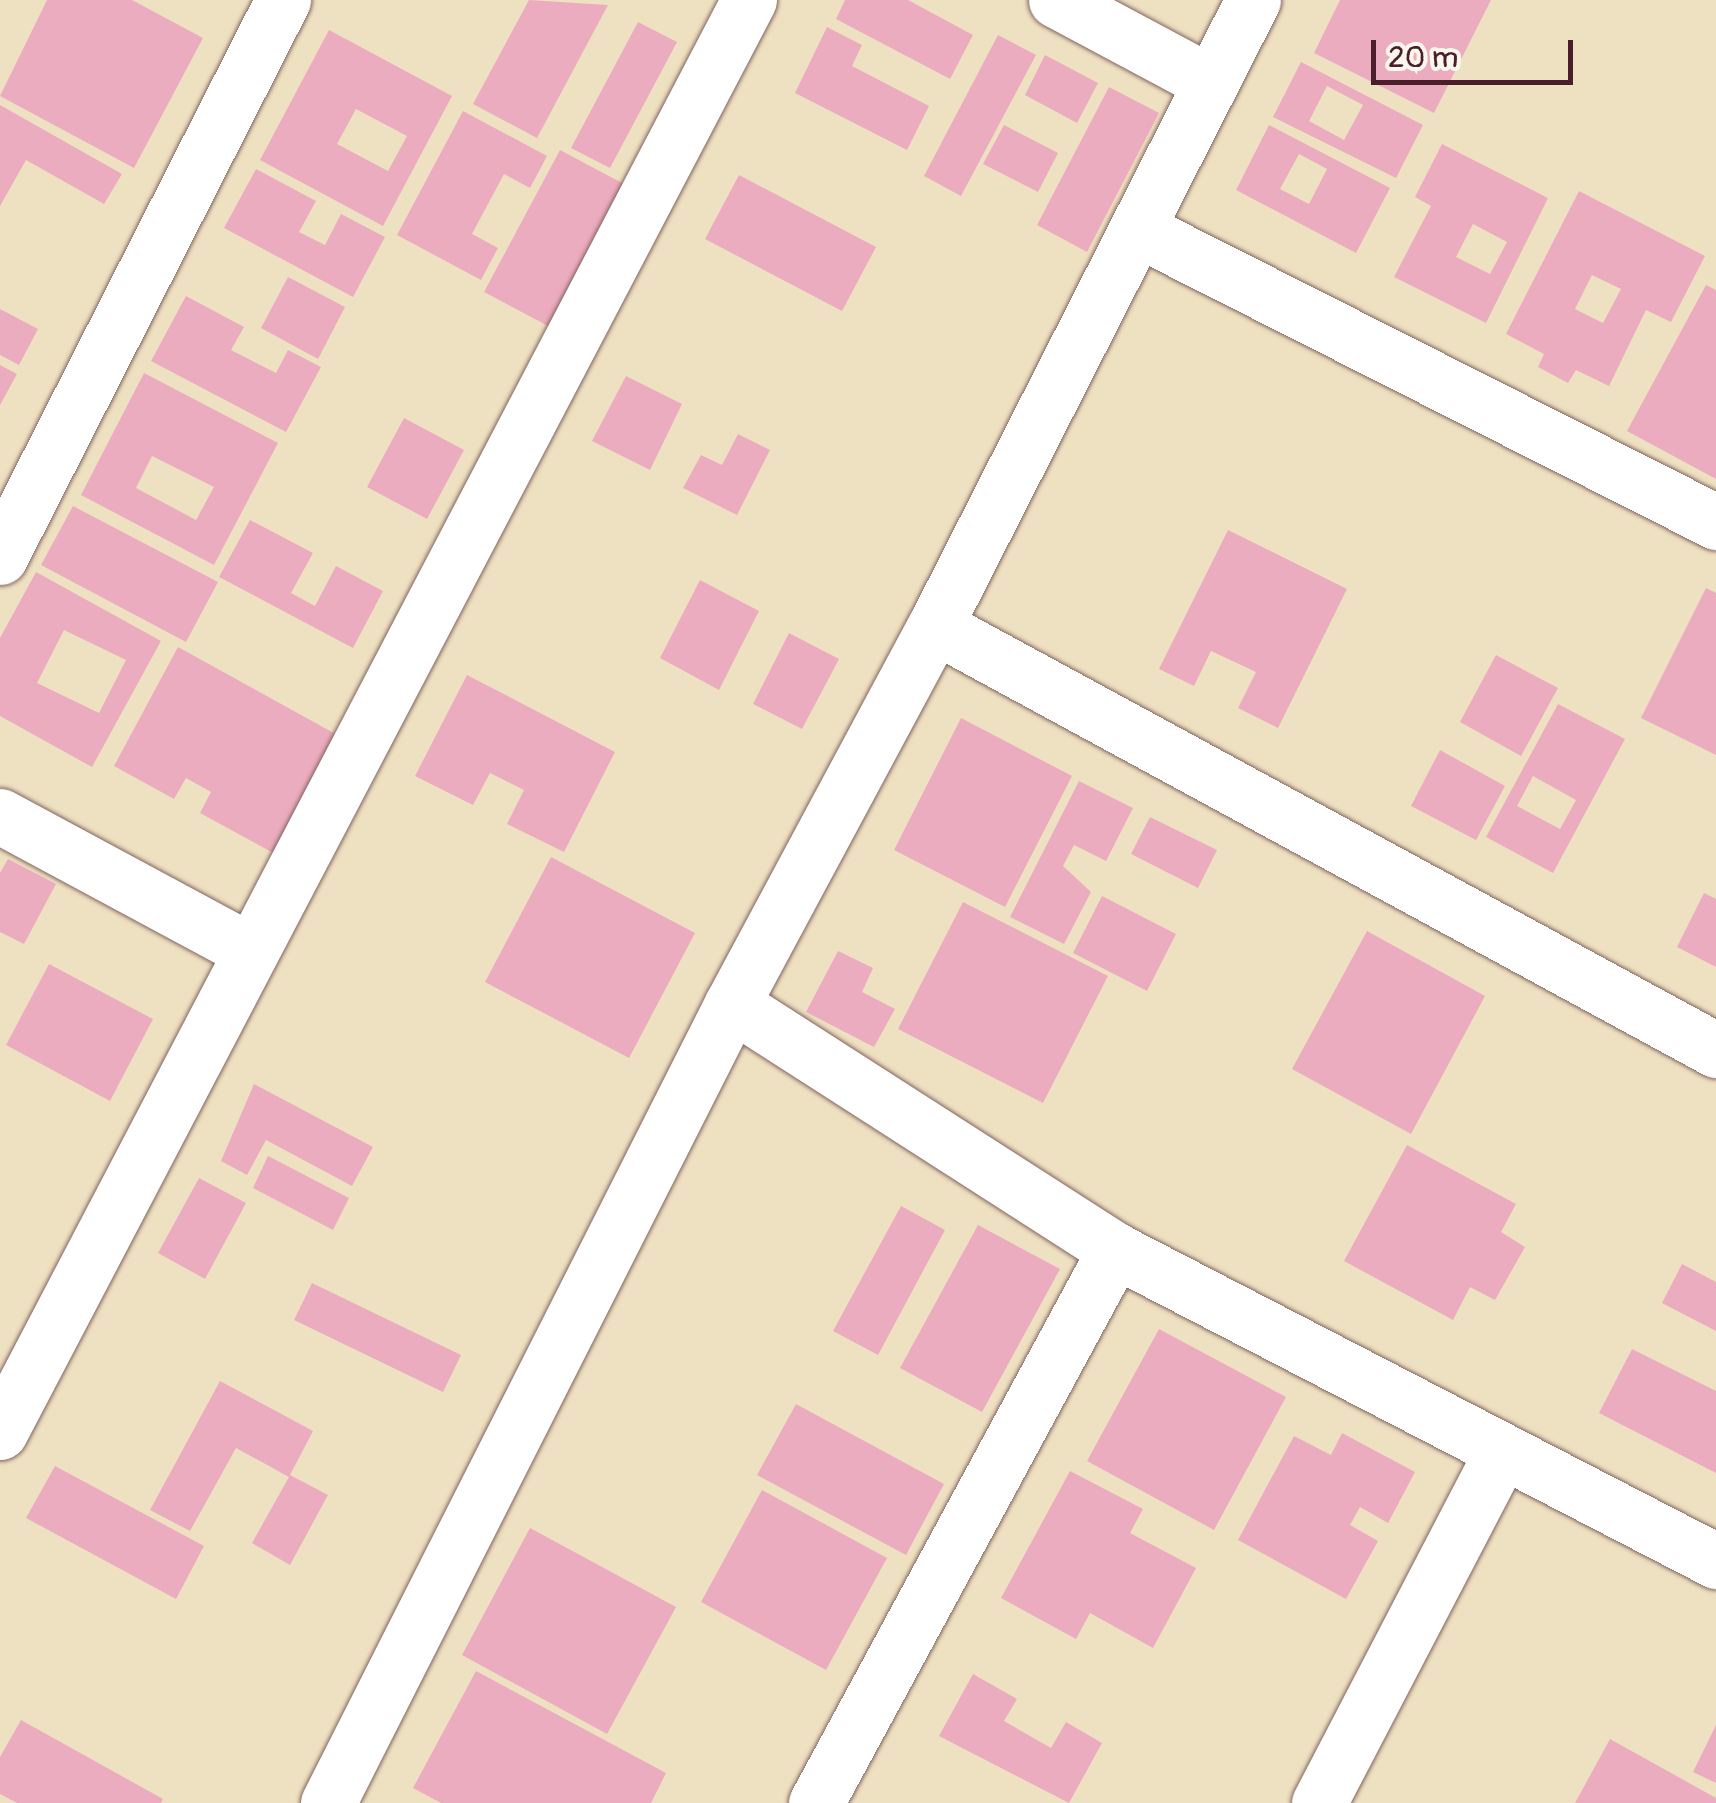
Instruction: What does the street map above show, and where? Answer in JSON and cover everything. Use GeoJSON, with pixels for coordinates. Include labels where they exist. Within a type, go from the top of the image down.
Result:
{"type":"FeatureCollection","features":[{"type":"Feature","properties":{"kind":"street"},"geometry":{"type":"LineString","coordinates":[[0,557],[282,0]]}},
{"type":"Feature","properties":{"kind":"street"},"geometry":{"type":"LineString","coordinates":[[0,1432],[749,0]]}},
{"type":"Feature","properties":{"kind":"street"},"geometry":{"type":"LineString","coordinates":[[1056,0],[1208,81]]}},
{"type":"Feature","properties":{"kind":"street"},"geometry":{"type":"LineString","coordinates":[[328,1803],[732,1004],[934,626],[1139,230],[1208,81],[1253,0]]}},
{"type":"Feature","properties":{"kind":"street"},"geometry":{"type":"LineString","coordinates":[[1139,230],[1716,522]]}},
{"type":"Feature","properties":{"kind":"street"},"geometry":{"type":"LineString","coordinates":[[934,626],[1716,1050]]}},
{"type":"Feature","properties":{"kind":"street"},"geometry":{"type":"LineString","coordinates":[[0,816],[252,951]]}},
{"type":"Feature","properties":{"kind":"street"},"geometry":{"type":"LineString","coordinates":[[732,1004],[1115,1250],[1716,1562]]}},
{"type":"Feature","properties":{"kind":"street"},"geometry":{"type":"LineString","coordinates":[[816,1803],[1115,1250]]}},
{"type":"Feature","properties":{"kind":"street"},"geometry":{"type":"LineString","coordinates":[[1319,1803],[1502,1451]]}},
{"type":"Feature","properties":{"kind":"building"},"geometry":{"type":"Polygon","coordinates":[[[47,0],[132,0],[203,38],[134,168],[0,96],[47,0]]]}},
{"type":"Feature","properties":{"kind":"building"},"geometry":{"type":"Polygon","coordinates":[[[529,0],[608,5],[537,138],[473,104],[529,0]]]}},
{"type":"Feature","properties":{"kind":"building"},"geometry":{"type":"Polygon","coordinates":[[[845,0],[908,0],[973,35],[950,79],[836,19],[845,0]]]}},
{"type":"Feature","properties":{"kind":"building"},"geometry":{"type":"Polygon","coordinates":[[[1340,0],[1491,0],[1434,113],[1314,53],[1340,0]]]}},
{"type":"Feature","properties":{"kind":"building"},"geometry":{"type":"Polygon","coordinates":[[[638,22],[677,42],[610,168],[571,148],[638,22]]]}},
{"type":"Feature","properties":{"kind":"building"},"geometry":{"type":"Polygon","coordinates":[[[827,27],[862,45],[852,66],[929,106],[907,150],[795,93],[827,27]]]}},
{"type":"Feature","properties":{"kind":"building"},"geometry":{"type":"Polygon","coordinates":[[[329,30],[452,96],[383,226],[260,160],[329,30]],[[356,109],[337,144],[388,171],[407,136],[356,109]]]}},
{"type":"Feature","properties":{"kind":"building"},"geometry":{"type":"Polygon","coordinates":[[[998,35],[1036,55],[961,196],[924,176],[998,35]]]}},
{"type":"Feature","properties":{"kind":"building"},"geometry":{"type":"Polygon","coordinates":[[[1045,55],[1098,83],[1077,123],[1025,95],[1045,55]]]}},
{"type":"Feature","properties":{"kind":"building"},"geometry":{"type":"Polygon","coordinates":[[[1301,62],[1423,125],[1396,178],[1273,117],[1301,62]],[[1327,86],[1309,121],[1344,140],[1363,105],[1327,86]]]}},
{"type":"Feature","properties":{"kind":"building"},"geometry":{"type":"Polygon","coordinates":[[[1109,87],[1159,113],[1087,252],[1037,225],[1109,87]]]}},
{"type":"Feature","properties":{"kind":"building"},"geometry":{"type":"Polygon","coordinates":[[[0,105],[122,174],[104,204],[26,160],[0,206],[0,105]]]}},
{"type":"Feature","properties":{"kind":"building"},"geometry":{"type":"Polygon","coordinates":[[[463,111],[547,156],[530,188],[504,174],[472,234],[498,248],[481,280],[397,235],[463,111]]]}},
{"type":"Feature","properties":{"kind":"building"},"geometry":{"type":"Polygon","coordinates":[[[1004,125],[1058,153],[1038,192],[983,164],[1004,125]]]}},
{"type":"Feature","properties":{"kind":"building"},"geometry":{"type":"Polygon","coordinates":[[[1269,125],[1390,188],[1356,253],[1236,190],[1269,125]],[[1299,154],[1280,189],[1309,204],[1327,169],[1299,154]]]}},
{"type":"Feature","properties":{"kind":"building"},"geometry":{"type":"Polygon","coordinates":[[[1442,144],[1548,198],[1486,323],[1394,277],[1431,206],[1415,197],[1442,144]],[[1473,224],[1456,257],[1490,274],[1507,242],[1473,224]]]}},
{"type":"Feature","properties":{"kind":"building"},"geometry":{"type":"Polygon","coordinates":[[[560,150],[624,184],[548,326],[484,292],[560,150]]]}},
{"type":"Feature","properties":{"kind":"building"},"geometry":{"type":"Polygon","coordinates":[[[256,169],[316,201],[299,232],[325,245],[341,214],[385,237],[353,297],[224,228],[256,169]]]}},
{"type":"Feature","properties":{"kind":"building"},"geometry":{"type":"Polygon","coordinates":[[[739,175],[876,247],[842,311],[705,239],[739,175]]]}},
{"type":"Feature","properties":{"kind":"building"},"geometry":{"type":"Polygon","coordinates":[[[1579,191],[1705,256],[1671,322],[1646,310],[1609,386],[1576,370],[1568,383],[1538,367],[1544,354],[1506,334],[1579,191]],[[1592,275],[1575,309],[1603,323],[1621,289],[1592,275]]]}},
{"type":"Feature","properties":{"kind":"building"},"geometry":{"type":"Polygon","coordinates":[[[288,277],[345,307],[318,359],[261,328],[288,277]]]}},
{"type":"Feature","properties":{"kind":"building"},"geometry":{"type":"Polygon","coordinates":[[[1706,285],[1716,290],[1716,479],[1627,431],[1706,285]]]}},
{"type":"Feature","properties":{"kind":"building"},"geometry":{"type":"Polygon","coordinates":[[[186,296],[244,327],[231,350],[276,373],[288,350],[321,367],[286,432],[151,361],[186,296]]]}},
{"type":"Feature","properties":{"kind":"building"},"geometry":{"type":"Polygon","coordinates":[[[0,309],[38,329],[19,365],[0,355],[0,309]]]}},
{"type":"Feature","properties":{"kind":"building"},"geometry":{"type":"Polygon","coordinates":[[[0,365],[17,374],[0,405],[0,365]]]}},
{"type":"Feature","properties":{"kind":"building"},"geometry":{"type":"Polygon","coordinates":[[[144,373],[278,443],[214,565],[81,495],[144,373]],[[152,456],[136,488],[196,520],[214,487],[152,456]]]}},
{"type":"Feature","properties":{"kind":"building"},"geometry":{"type":"Polygon","coordinates":[[[626,376],[682,404],[650,470],[592,441],[626,376]]]}},
{"type":"Feature","properties":{"kind":"building"},"geometry":{"type":"Polygon","coordinates":[[[404,418],[464,450],[427,519],[367,487],[404,418]]]}},
{"type":"Feature","properties":{"kind":"building"},"geometry":{"type":"Polygon","coordinates":[[[738,434],[770,450],[737,515],[683,488],[701,455],[722,465],[738,434]]]}},
{"type":"Feature","properties":{"kind":"building"},"geometry":{"type":"Polygon","coordinates":[[[73,506],[218,582],[186,642],[41,565],[73,506]]]}},
{"type":"Feature","properties":{"kind":"building"},"geometry":{"type":"Polygon","coordinates":[[[250,520],[313,553],[291,593],[315,606],[336,566],[383,591],[353,648],[219,577],[250,520]]]}},
{"type":"Feature","properties":{"kind":"building"},"geometry":{"type":"Polygon","coordinates":[[[1228,530],[1347,589],[1278,728],[1238,708],[1256,672],[1211,651],[1194,686],[1159,669],[1228,530]]]}},
{"type":"Feature","properties":{"kind":"building"},"geometry":{"type":"Polygon","coordinates":[[[36,572],[161,641],[92,767],[0,716],[0,638],[36,572]],[[64,630],[37,683],[99,713],[126,660],[64,630]]]}},
{"type":"Feature","properties":{"kind":"building"},"geometry":{"type":"Polygon","coordinates":[[[700,580],[759,611],[719,690],[660,658],[700,580]]]}},
{"type":"Feature","properties":{"kind":"building"},"geometry":{"type":"Polygon","coordinates":[[[1706,588],[1716,593],[1716,755],[1641,718],[1706,588]]]}},
{"type":"Feature","properties":{"kind":"building"},"geometry":{"type":"Polygon","coordinates":[[[789,633],[839,659],[802,729],[753,704],[789,633]]]}},
{"type":"Feature","properties":{"kind":"building"},"geometry":{"type":"Polygon","coordinates":[[[178,647],[341,737],[277,855],[200,813],[211,792],[186,778],[174,799],[114,766],[178,647]]]}},
{"type":"Feature","properties":{"kind":"building"},"geometry":{"type":"Polygon","coordinates":[[[1496,655],[1558,688],[1521,756],[1460,722],[1496,655]]]}},
{"type":"Feature","properties":{"kind":"building"},"geometry":{"type":"Polygon","coordinates":[[[467,675],[615,752],[564,852],[507,824],[524,790],[490,773],[473,805],[415,776],[467,675]]]}},
{"type":"Feature","properties":{"kind":"building"},"geometry":{"type":"Polygon","coordinates":[[[1558,704],[1625,739],[1553,873],[1486,837],[1558,704]],[[1533,776],[1517,806],[1560,829],[1576,800],[1533,776]]]}},
{"type":"Feature","properties":{"kind":"building"},"geometry":{"type":"Polygon","coordinates":[[[961,718],[1072,776],[1005,907],[894,850],[961,718]]]}},
{"type":"Feature","properties":{"kind":"building"},"geometry":{"type":"Polygon","coordinates":[[[1440,750],[1505,786],[1476,840],[1411,806],[1440,750]]]}},
{"type":"Feature","properties":{"kind":"building"},"geometry":{"type":"Polygon","coordinates":[[[1079,781],[1133,808],[1106,861],[1074,845],[1063,866],[1091,892],[1064,944],[1010,917],[1079,781]]]}},
{"type":"Feature","properties":{"kind":"building"},"geometry":{"type":"Polygon","coordinates":[[[1150,817],[1217,850],[1198,888],[1131,854],[1150,817]]]}},
{"type":"Feature","properties":{"kind":"building"},"geometry":{"type":"Polygon","coordinates":[[[551,857],[695,933],[629,1058],[485,982],[551,857]]]}},
{"type":"Feature","properties":{"kind":"building"},"geometry":{"type":"Polygon","coordinates":[[[8,859],[56,884],[24,944],[0,932],[0,873],[8,859]]]}},
{"type":"Feature","properties":{"kind":"building"},"geometry":{"type":"Polygon","coordinates":[[[1704,893],[1716,899],[1716,967],[1677,947],[1704,893]]]}},
{"type":"Feature","properties":{"kind":"building"},"geometry":{"type":"Polygon","coordinates":[[[1102,896],[1176,934],[1147,991],[1073,953],[1102,896]]]}},
{"type":"Feature","properties":{"kind":"building"},"geometry":{"type":"Polygon","coordinates":[[[963,902],[1108,976],[1043,1103],[898,1029],[963,902]]]}},
{"type":"Feature","properties":{"kind":"building"},"geometry":{"type":"Polygon","coordinates":[[[1367,931],[1485,996],[1411,1134],[1292,1069],[1367,931]]]}},
{"type":"Feature","properties":{"kind":"building"},"geometry":{"type":"Polygon","coordinates":[[[838,951],[873,968],[862,992],[895,1009],[874,1047],[806,1012],[838,951]]]}},
{"type":"Feature","properties":{"kind":"building"},"geometry":{"type":"Polygon","coordinates":[[[49,964],[153,1019],[110,1101],[6,1045],[49,964]]]}},
{"type":"Feature","properties":{"kind":"building"},"geometry":{"type":"Polygon","coordinates":[[[254,1084],[373,1147],[352,1186],[266,1140],[247,1175],[221,1161],[254,1084]]]}},
{"type":"Feature","properties":{"kind":"building"},"geometry":{"type":"Polygon","coordinates":[[[1407,1145],[1516,1204],[1501,1232],[1525,1247],[1495,1300],[1470,1287],[1453,1320],[1344,1261],[1407,1145]]]}},
{"type":"Feature","properties":{"kind":"building"},"geometry":{"type":"Polygon","coordinates":[[[268,1156],[349,1198],[333,1230],[253,1188],[268,1156]]]}},
{"type":"Feature","properties":{"kind":"building"},"geometry":{"type":"Polygon","coordinates":[[[199,1178],[246,1203],[205,1279],[158,1253],[199,1178]]]}},
{"type":"Feature","properties":{"kind":"building"},"geometry":{"type":"Polygon","coordinates":[[[901,1206],[945,1230],[878,1355],[833,1331],[901,1206]]]}},
{"type":"Feature","properties":{"kind":"building"},"geometry":{"type":"Polygon","coordinates":[[[978,1225],[1060,1269],[982,1412],[900,1368],[978,1225]]]}},
{"type":"Feature","properties":{"kind":"building"},"geometry":{"type":"Polygon","coordinates":[[[1682,1264],[1716,1282],[1716,1331],[1662,1303],[1682,1264]]]}},
{"type":"Feature","properties":{"kind":"building"},"geometry":{"type":"Polygon","coordinates":[[[312,1283],[461,1355],[443,1392],[294,1320],[312,1283]]]}},
{"type":"Feature","properties":{"kind":"building"},"geometry":{"type":"Polygon","coordinates":[[[1159,1329],[1286,1397],[1214,1530],[1087,1461],[1159,1329]]]}},
{"type":"Feature","properties":{"kind":"building"},"geometry":{"type":"Polygon","coordinates":[[[1632,1349],[1716,1391],[1716,1473],[1599,1413],[1632,1349]]]}},
{"type":"Feature","properties":{"kind":"building"},"geometry":{"type":"Polygon","coordinates":[[[220,1381],[313,1431],[290,1475],[328,1495],[290,1565],[252,1543],[289,1477],[236,1448],[190,1531],[150,1510],[220,1381]]]}},
{"type":"Feature","properties":{"kind":"building"},"geometry":{"type":"Polygon","coordinates":[[[796,1404],[944,1484],[906,1555],[757,1475],[796,1404]]]}},
{"type":"Feature","properties":{"kind":"building"},"geometry":{"type":"Polygon","coordinates":[[[1342,1433],[1415,1472],[1388,1523],[1360,1507],[1350,1525],[1378,1541],[1346,1599],[1238,1540],[1294,1436],[1331,1455],[1342,1433]]]}},
{"type":"Feature","properties":{"kind":"building"},"geometry":{"type":"Polygon","coordinates":[[[55,1466],[204,1546],[176,1599],[26,1518],[55,1466]]]}},
{"type":"Feature","properties":{"kind":"building"},"geometry":{"type":"Polygon","coordinates":[[[1070,1471],[1143,1509],[1130,1533],[1196,1568],[1153,1648],[1090,1613],[1076,1639],[1001,1598],[1070,1471]]]}},
{"type":"Feature","properties":{"kind":"building"},"geometry":{"type":"Polygon","coordinates":[[[762,1490],[887,1558],[826,1670],[701,1602],[762,1490]]]}},
{"type":"Feature","properties":{"kind":"building"},"geometry":{"type":"Polygon","coordinates":[[[530,1528],[676,1607],[607,1734],[462,1655],[530,1528]]]}},
{"type":"Feature","properties":{"kind":"building"},"geometry":{"type":"Polygon","coordinates":[[[476,1671],[666,1773],[651,1803],[441,1803],[413,1788],[476,1671]]]}},
{"type":"Feature","properties":{"kind":"building"},"geometry":{"type":"Polygon","coordinates":[[[973,1674],[1017,1699],[1004,1721],[1051,1748],[1066,1722],[1102,1743],[1069,1803],[939,1736],[973,1674]]]}},
{"type":"Feature","properties":{"kind":"building"},"geometry":{"type":"Polygon","coordinates":[[[21,1720],[163,1799],[161,1803],[17,1803],[0,1794],[0,1757],[21,1720]]]}},
{"type":"Feature","properties":{"kind":"building"},"geometry":{"type":"Polygon","coordinates":[[[1716,1725],[1716,1783],[1693,1772],[1716,1725]]]}},
{"type":"Feature","properties":{"kind":"building"},"geometry":{"type":"Polygon","coordinates":[[[1610,1739],[1716,1798],[1716,1803],[1575,1803],[1610,1739]]]}}]}
